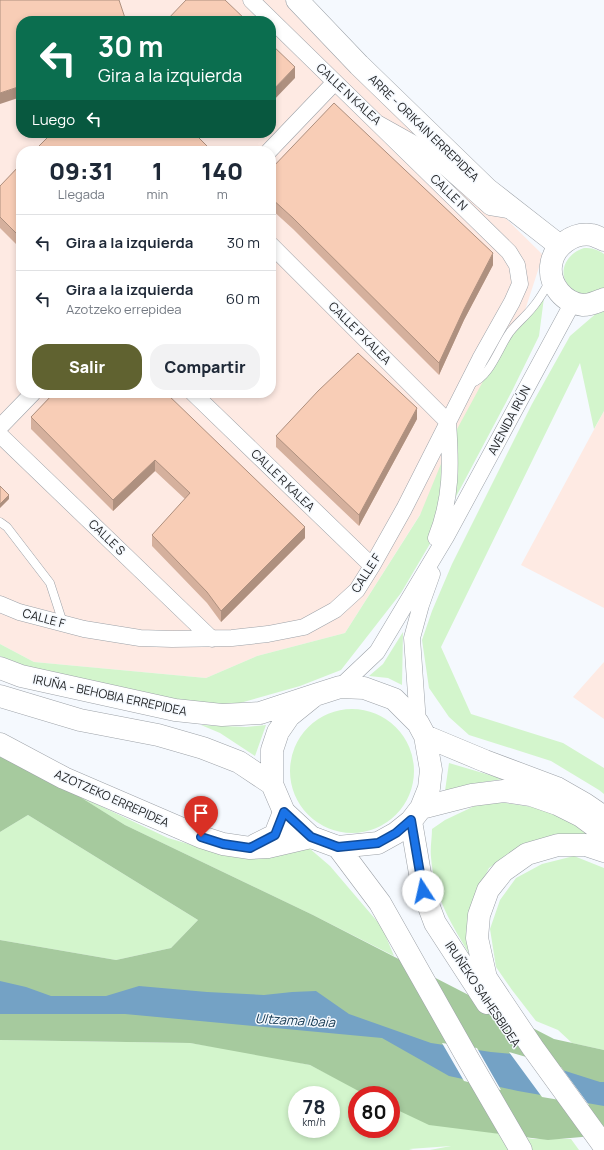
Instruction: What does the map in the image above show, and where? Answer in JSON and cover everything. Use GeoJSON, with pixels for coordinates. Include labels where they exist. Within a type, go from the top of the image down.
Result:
{"type":"FeatureCollection","features":[{"type":"Feature","properties":{"kind":"main road","name":"ARRE - ORIKAIN ERREPIDEA"},"geometry":{"type":"LineString","coordinates":[[297,0],[359,66],[487,189],[560,246]]}},
{"type":"Feature","properties":{"kind":"main road"},"geometry":{"type":"LineString","coordinates":[[604,240],[593,235],[581,235],[569,238],[560,246],[553,256],[550,267],[556,289],[563,297],[584,305],[594,304],[604,300]]}},
{"type":"Feature","properties":{"kind":"main road","name":"IRUÑA - BEHOBIA ERREPIDEA"},"geometry":{"type":"LineString","coordinates":[[0,668],[21,676],[175,710],[222,715],[260,713],[340,687]]}},
{"type":"Feature","properties":{"kind":"main road"},"geometry":{"type":"LineString","coordinates":[[340,687],[364,688],[394,699],[422,729],[485,761],[557,788],[604,817]]}},
{"type":"Feature","properties":{"kind":"main road"},"geometry":{"type":"LineString","coordinates":[[316,695],[289,716],[278,732],[272,750],[272,784],[284,812],[311,837],[338,847],[378,843],[396,833],[416,814],[429,788],[432,770],[422,729]]}},
{"type":"Feature","properties":{"kind":"main road"},"geometry":{"type":"LineString","coordinates":[[0,696],[80,720],[158,735],[204,748],[240,762],[272,784]]}},
{"type":"Feature","properties":{"kind":"main road","name":"AZOTZEKO ERREPIDEA"},"geometry":{"type":"LineString","coordinates":[[0,744],[64,778],[201,837],[223,844],[250,848],[268,847],[311,837]]}},
{"type":"Feature","properties":{"kind":"main road"},"geometry":{"type":"LineString","coordinates":[[416,814],[472,795],[504,791],[531,795],[557,804],[581,816],[604,833]]}},
{"type":"Feature","properties":{"kind":"main road"},"geometry":{"type":"LineString","coordinates":[[250,848],[275,835],[284,812]]}},
{"type":"Feature","properties":{"kind":"main road","name":"IRUÑEKO SAIHESBIDEA"},"geometry":{"type":"LineString","coordinates":[[416,814],[423,891],[435,923],[488,993],[594,1150]]}},
{"type":"Feature","properties":{"kind":"main road"},"geometry":{"type":"LineString","coordinates":[[604,851],[586,845],[558,845],[527,854],[503,871],[488,890],[479,915],[477,938],[488,993],[533,1048],[604,1146]]}},
{"type":"Feature","properties":{"kind":"main road"},"geometry":{"type":"LineString","coordinates":[[338,847],[380,903],[521,1150]]}},
{"type":"Feature","properties":{"kind":"street","name":"CALLE N KALEA"},"geometry":{"type":"LineString","coordinates":[[251,0],[267,16]]}},
{"type":"Feature","properties":{"kind":"street","name":"CALLE N KALEA"},"geometry":{"type":"LineString","coordinates":[[276,24],[377,123],[427,151],[490,207],[515,211]]}},
{"type":"Feature","properties":{"kind":"street"},"geometry":{"type":"LineString","coordinates":[[274,146],[335,82]]}},
{"type":"Feature","properties":{"kind":"street","name":"CALLE N"},"geometry":{"type":"LineString","coordinates":[[377,123],[499,241],[509,252],[517,265]]}},
{"type":"Feature","properties":{"kind":"street","name":"CALLE P KALEA"},"geometry":{"type":"LineString","coordinates":[[276,250],[448,422]]}},
{"type":"Feature","properties":{"kind":"street","name":"CALLE F"},"geometry":{"type":"LineString","coordinates":[[0,604],[19,612],[63,623],[140,638],[212,639],[268,634],[304,627],[335,610],[357,590],[404,509],[467,384],[520,284],[517,265]]}},
{"type":"Feature","properties":{"kind":"street","name":"AVENIDA IRÚN"},"geometry":{"type":"LineString","coordinates":[[340,687],[377,652],[414,591],[446,537],[573,302]]}},
{"type":"Feature","properties":{"kind":"street"},"geometry":{"type":"LineString","coordinates":[[0,427],[28,398]]}},
{"type":"Feature","properties":{"kind":"street","name":"CALLE R KALEA"},"geometry":{"type":"LineString","coordinates":[[198,398],[372,566]]}},
{"type":"Feature","properties":{"kind":"street","name":"AVENIDA IRÚN"},"geometry":{"type":"LineString","coordinates":[[414,591],[443,520],[446,506],[451,467],[448,422]]}},
{"type":"Feature","properties":{"kind":"street","name":"CALLE S"},"geometry":{"type":"LineString","coordinates":[[0,435],[212,639]]}},
{"type":"Feature","properties":{"kind":"street","name":"AVENIDA IRÚN"},"geometry":{"type":"LineString","coordinates":[[422,729],[412,638],[421,605],[446,537]]}},
{"type":"Feature","properties":{"kind":"lane"},"geometry":{"type":"LineString","coordinates":[[467,384],[476,382],[490,367],[500,348],[511,332],[534,307],[552,278]]}},
{"type":"Feature","properties":{"kind":"lane"},"geometry":{"type":"LineString","coordinates":[[0,522],[7,527],[50,583],[63,623]]}},
{"type":"Feature","properties":{"kind":"shaded area"},"geometry":{"type":"Polygon","coordinates":[[[0,0],[285,0],[543,255],[499,390],[345,633],[257,656],[206,678],[34,662],[0,644],[0,0]]]}},
{"type":"Feature","properties":{"kind":"shaded area"},"geometry":{"type":"Polygon","coordinates":[[[604,411],[604,608],[521,565],[604,411]]]}},
{"type":"Feature","properties":{"kind":"shaded area"},"geometry":{"type":"Polygon","coordinates":[[[604,662],[604,719],[573,697],[604,662]]]}},
{"type":"Feature","properties":{"kind":"green space"},"geometry":{"type":"Polygon","coordinates":[[[584,248],[594,249],[604,254],[604,288],[586,295],[575,292],[568,285],[564,273],[564,266],[571,255],[584,248]]]}},
{"type":"Feature","properties":{"kind":"green space"},"geometry":{"type":"Polygon","coordinates":[[[545,290],[539,336],[512,391],[441,525],[401,593],[341,670],[300,686],[222,708],[155,698],[28,667],[0,656],[0,644],[34,662],[206,678],[257,656],[345,633],[420,515],[450,442],[506,339],[545,290]]]}},
{"type":"Feature","properties":{"kind":"green space"},"geometry":{"type":"Polygon","coordinates":[[[599,311],[604,311],[604,411],[594,429],[580,363],[441,647],[471,714],[563,743],[604,768],[604,794],[551,761],[469,735],[449,717],[429,688],[422,640],[432,611],[452,564],[532,404],[570,336],[599,311]]]}},
{"type":"Feature","properties":{"kind":"green space"},"geometry":{"type":"Polygon","coordinates":[[[403,632],[402,685],[388,678],[369,676],[383,664],[403,632]]]}},
{"type":"Feature","properties":{"kind":"green space"},"geometry":{"type":"Polygon","coordinates":[[[352,709],[364,710],[376,714],[396,727],[409,747],[413,759],[413,783],[409,795],[396,815],[376,828],[364,832],[352,833],[340,832],[328,828],[308,815],[295,795],[291,783],[290,771],[291,759],[295,747],[308,727],[328,714],[340,710],[352,709]]]}},
{"type":"Feature","properties":{"kind":"green space"},"geometry":{"type":"Polygon","coordinates":[[[201,725],[246,727],[266,725],[255,756],[220,733],[201,725]]]}},
{"type":"Feature","properties":{"kind":"green space"},"geometry":{"type":"Polygon","coordinates":[[[0,747],[125,825],[313,915],[554,1039],[604,1050],[604,1135],[548,1140],[429,1125],[400,1111],[400,1086],[349,1086],[310,1065],[190,1043],[0,1040],[0,940],[116,960],[171,948],[198,920],[28,815],[0,832],[0,747]]]}},
{"type":"Feature","properties":{"kind":"green space"},"geometry":{"type":"Polygon","coordinates":[[[449,763],[503,779],[466,785],[445,791],[449,763]]]}},
{"type":"Feature","properties":{"kind":"green space"},"geometry":{"type":"Polygon","coordinates":[[[75,794],[168,838],[226,855],[309,848],[330,866],[382,927],[394,956],[313,915],[125,825],[75,794]]]}},
{"type":"Feature","properties":{"kind":"green space"},"geometry":{"type":"Polygon","coordinates":[[[483,802],[506,803],[538,808],[570,820],[590,837],[521,846],[489,868],[471,904],[470,938],[473,960],[451,923],[440,898],[433,872],[431,857],[432,829],[445,820],[483,802]]]}},
{"type":"Feature","properties":{"kind":"green space"},"geometry":{"type":"Polygon","coordinates":[[[28,815],[198,920],[171,948],[116,960],[0,940],[0,832],[28,815]]]}},
{"type":"Feature","properties":{"kind":"green space"},"geometry":{"type":"Polygon","coordinates":[[[574,856],[604,868],[604,1050],[572,1043],[558,1030],[536,1021],[496,967],[490,929],[500,900],[516,878],[542,864],[574,856]]]}},
{"type":"Feature","properties":{"kind":"green space"},"geometry":{"type":"Polygon","coordinates":[[[0,1040],[190,1043],[254,1053],[310,1065],[351,1086],[348,1086],[348,1138],[400,1138],[400,1110],[424,1122],[534,1139],[571,1139],[579,1150],[430,1150],[451,1146],[409,1149],[413,1150],[0,1150],[0,1040]]]}},
{"type":"Feature","properties":{"kind":"water","name":"Ultzama ibaia"},"geometry":{"type":"Polygon","coordinates":[[[0,981],[26,987],[51,996],[106,996],[139,986],[264,995],[316,991],[349,1014],[431,1043],[512,1054],[604,1082],[604,1106],[518,1091],[449,1076],[382,1038],[125,1014],[0,1014],[0,981]]]}},
{"type":"Feature","properties":{"kind":"pier"},"geometry":{"type":"Polygon","coordinates":[[[442,1043],[477,1048],[501,1090],[464,1081],[442,1043]]]}},
{"type":"Feature","properties":{"kind":"pier"},"geometry":{"type":"Polygon","coordinates":[[[509,1052],[561,1067],[589,1105],[542,1097],[509,1052]]]}},
{"type":"Feature","properties":{"kind":"building"},"geometry":{"type":"Polygon","coordinates":[[[0,0],[119,0],[124,16],[16,16],[16,88],[0,93],[0,0]]]}},
{"type":"Feature","properties":{"kind":"building"},"geometry":{"type":"Polygon","coordinates":[[[186,0],[225,0],[242,16],[171,16],[186,0]]]}},
{"type":"Feature","properties":{"kind":"building"},"geometry":{"type":"Polygon","coordinates":[[[276,49],[295,67],[276,87],[276,49]]]}},
{"type":"Feature","properties":{"kind":"building"},"geometry":{"type":"Polygon","coordinates":[[[334,103],[493,253],[464,309],[439,363],[276,203],[276,164],[334,103]]]}},
{"type":"Feature","properties":{"kind":"building"},"geometry":{"type":"Polygon","coordinates":[[[47,138],[199,138],[207,146],[39,146],[47,138]]]}},
{"type":"Feature","properties":{"kind":"building"},"geometry":{"type":"Polygon","coordinates":[[[16,169],[16,233],[0,217],[0,186],[16,169]]]}},
{"type":"Feature","properties":{"kind":"building"},"geometry":{"type":"Polygon","coordinates":[[[358,353],[417,408],[359,515],[276,436],[318,391],[358,353]]]}},
{"type":"Feature","properties":{"kind":"building"},"geometry":{"type":"Polygon","coordinates":[[[49,398],[171,398],[305,527],[221,611],[207,592],[152,535],[190,493],[155,460],[113,500],[31,417],[49,398]]]}},
{"type":"Feature","properties":{"kind":"building"},"geometry":{"type":"Polygon","coordinates":[[[0,486],[9,495],[0,504],[0,486]]]}},
{"type":"Feature","properties":{"kind":"route"},"geometry":{"type":"LineString","coordinates":[[201,837],[223,844],[250,848],[275,835],[284,812],[311,837],[338,847],[378,843],[396,833],[411,820],[423,891]]}}]}
